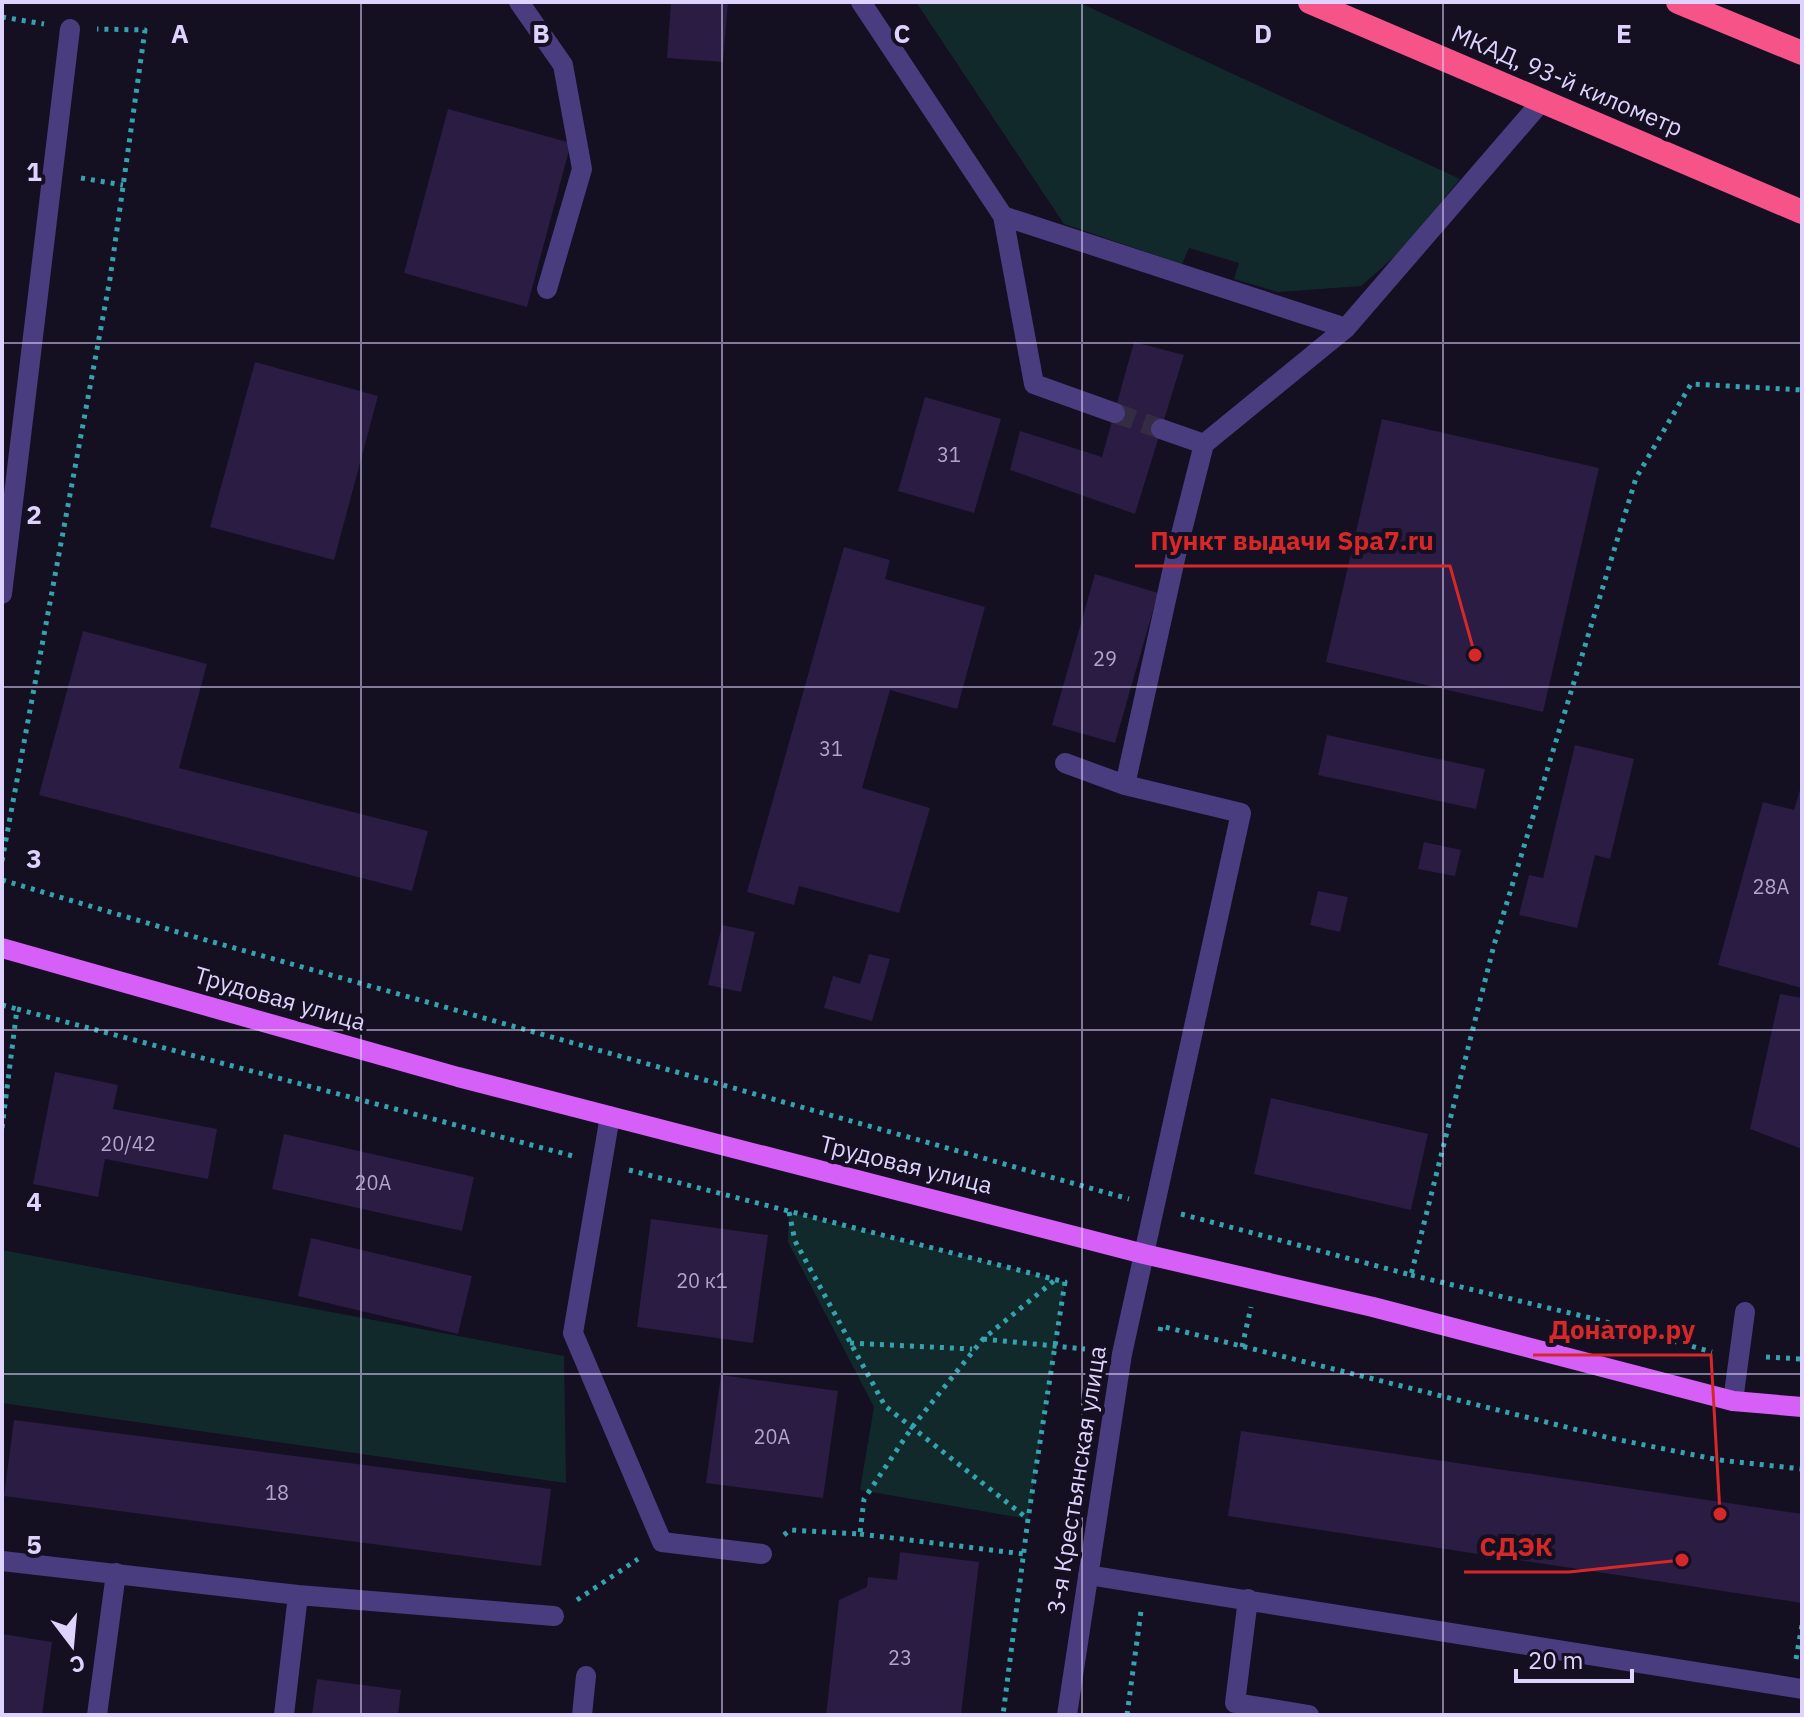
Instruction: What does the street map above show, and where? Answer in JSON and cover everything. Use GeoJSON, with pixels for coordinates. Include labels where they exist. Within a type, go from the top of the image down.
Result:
{"type":"FeatureCollection","features":[{"type":"Feature","properties":{"kind":"highway","name":"МКАД, 93-й километр"},"geometry":{"type":"LineString","coordinates":[[1310,2],[1802,212]]}},
{"type":"Feature","properties":{"kind":"highway"},"geometry":{"type":"LineString","coordinates":[[1678,2],[1802,53]]}},
{"type":"Feature","properties":{"kind":"main road","name":"Трудовая улица"},"geometry":{"type":"LineString","coordinates":[[2,948],[442,1072],[1144,1254],[1373,1307],[1733,1401],[1802,1407]]}},
{"type":"Feature","properties":{"kind":"street"},"geometry":{"type":"LineString","coordinates":[[519,2],[563,65],[582,169],[547,289]]}},
{"type":"Feature","properties":{"kind":"street"},"geometry":{"type":"LineString","coordinates":[[861,2],[1003,216],[1034,384],[1115,413]]}},
{"type":"Feature","properties":{"kind":"street"},"geometry":{"type":"LineString","coordinates":[[2,594],[70,29]]}},
{"type":"Feature","properties":{"kind":"street"},"geometry":{"type":"LineString","coordinates":[[1065,763],[1125,785],[1204,444],[1346,328],[1542,101]]}},
{"type":"Feature","properties":{"kind":"street"},"geometry":{"type":"LineString","coordinates":[[1003,216],[1346,328]]}},
{"type":"Feature","properties":{"kind":"street"},"geometry":{"type":"LineString","coordinates":[[1161,429],[1204,444]]}},
{"type":"Feature","properties":{"kind":"street","name":"3-я Крестьянская улица"},"geometry":{"type":"LineString","coordinates":[[1067,1715],[1122,1354],[1241,813],[1125,785]]}},
{"type":"Feature","properties":{"kind":"street"},"geometry":{"type":"LineString","coordinates":[[610,1116],[573,1333],[662,1542],[762,1554]]}},
{"type":"Feature","properties":{"kind":"street"},"geometry":{"type":"LineString","coordinates":[[1733,1401],[1745,1312]]}},
{"type":"Feature","properties":{"kind":"street"},"geometry":{"type":"LineString","coordinates":[[2,1561],[298,1595],[554,1616]]}},
{"type":"Feature","properties":{"kind":"street"},"geometry":{"type":"LineString","coordinates":[[97,1715],[116,1573]]}},
{"type":"Feature","properties":{"kind":"street"},"geometry":{"type":"LineString","coordinates":[[1088,1575],[1802,1689]]}},
{"type":"Feature","properties":{"kind":"street"},"geometry":{"type":"LineString","coordinates":[[284,1715],[298,1595]]}},
{"type":"Feature","properties":{"kind":"street"},"geometry":{"type":"LineString","coordinates":[[1248,1599],[1234,1709],[1309,1715]]}},
{"type":"Feature","properties":{"kind":"street"},"geometry":{"type":"LineString","coordinates":[[582,1715],[586,1676]]}},
{"type":"Feature","properties":{"kind":"path"},"geometry":{"type":"LineString","coordinates":[[2,17],[70,29],[145,30],[110,279],[2,861]]}},
{"type":"Feature","properties":{"kind":"path"},"geometry":{"type":"LineString","coordinates":[[53,173],[123,185]]}},
{"type":"Feature","properties":{"kind":"path"},"geometry":{"type":"LineString","coordinates":[[1411,1275],[1494,945],[1636,478],[1691,384],[1802,390]]}},
{"type":"Feature","properties":{"kind":"path"},"geometry":{"type":"LineString","coordinates":[[2,880],[1155,1207],[1411,1275],[1595,1319],[1712,1352],[1802,1359]]}},
{"type":"Feature","properties":{"kind":"path"},"geometry":{"type":"LineString","coordinates":[[2,1005],[1065,1282],[1028,1519],[1003,1715]]}},
{"type":"Feature","properties":{"kind":"path"},"geometry":{"type":"LineString","coordinates":[[2,1128],[17,1009]]}},
{"type":"Feature","properties":{"kind":"path"},"geometry":{"type":"LineString","coordinates":[[789,1212],[795,1241],[885,1406],[1028,1519]]}},
{"type":"Feature","properties":{"kind":"path"},"geometry":{"type":"LineString","coordinates":[[860,1534],[864,1499],[913,1426],[973,1349],[1055,1280]]}},
{"type":"Feature","properties":{"kind":"path"},"geometry":{"type":"LineString","coordinates":[[1242,1347],[1251,1306]]}},
{"type":"Feature","properties":{"kind":"path"},"geometry":{"type":"LineString","coordinates":[[1159,1337],[1161,1326],[1666,1451],[1802,1469]]}},
{"type":"Feature","properties":{"kind":"path"},"geometry":{"type":"LineString","coordinates":[[983,1339],[1085,1349]]}},
{"type":"Feature","properties":{"kind":"path"},"geometry":{"type":"LineString","coordinates":[[849,1343],[973,1349]]}},
{"type":"Feature","properties":{"kind":"path"},"geometry":{"type":"LineString","coordinates":[[762,1554],[790,1530],[860,1534],[1024,1554]]}},
{"type":"Feature","properties":{"kind":"path"},"geometry":{"type":"LineString","coordinates":[[554,1616],[662,1542]]}},
{"type":"Feature","properties":{"kind":"path"},"geometry":{"type":"LineString","coordinates":[[1127,1715],[1142,1603]]}},
{"type":"Feature","properties":{"kind":"green space"},"geometry":{"type":"Polygon","coordinates":[[[916,2],[1078,2],[1460,179],[1403,249],[1361,286],[1278,292],[1234,279],[1239,263],[1189,248],[1182,264],[1064,224],[916,2]]]}},
{"type":"Feature","properties":{"kind":"green space"},"geometry":{"type":"Polygon","coordinates":[[[789,1212],[1065,1282],[1028,1519],[860,1490],[874,1407],[788,1242],[789,1212]]]}},
{"type":"Feature","properties":{"kind":"green space"},"geometry":{"type":"Polygon","coordinates":[[[2,1250],[564,1356],[566,1483],[2,1403],[2,1250]]]}},
{"type":"Feature","properties":{"kind":"building"},"geometry":{"type":"Polygon","coordinates":[[[671,2],[728,2],[723,62],[667,58],[671,2]]]}},
{"type":"Feature","properties":{"kind":"building"},"geometry":{"type":"Polygon","coordinates":[[[448,109],[571,143],[527,307],[404,273],[448,109]]]}},
{"type":"Feature","properties":{"kind":"building"},"geometry":{"type":"Polygon","coordinates":[[[1134,342],[1184,355],[1135,514],[1010,470],[1020,431],[1102,457],[1134,342]]]}},
{"type":"Feature","properties":{"kind":"building"},"geometry":{"type":"Polygon","coordinates":[[[255,362],[378,396],[334,560],[210,527],[255,362]]]}},
{"type":"Feature","properties":{"kind":"building"},"geometry":{"type":"Polygon","coordinates":[[[925,397],[1001,419],[974,513],[898,491],[925,397]]]}},
{"type":"Feature","properties":{"kind":"building"},"geometry":{"type":"Polygon","coordinates":[[[1382,419],[1599,468],[1543,712],[1326,662],[1382,419]]]}},
{"type":"Feature","properties":{"kind":"building"},"geometry":{"type":"Polygon","coordinates":[[[844,547],[890,560],[885,579],[985,607],[957,709],[890,690],[862,788],[930,808],[899,913],[799,886],[794,905],[747,892],[844,547]]]}},
{"type":"Feature","properties":{"kind":"building"},"geometry":{"type":"Polygon","coordinates":[[[1095,574],[1158,593],[1115,743],[1052,725],[1095,574]]]}},
{"type":"Feature","properties":{"kind":"building"},"geometry":{"type":"Polygon","coordinates":[[[83,631],[207,664],[179,768],[428,831],[412,891],[39,795],[83,631]]]}},
{"type":"Feature","properties":{"kind":"building"},"geometry":{"type":"Polygon","coordinates":[[[1327,735],[1485,769],[1476,809],[1318,775],[1327,735]]]}},
{"type":"Feature","properties":{"kind":"building"},"geometry":{"type":"Polygon","coordinates":[[[1575,745],[1634,759],[1610,859],[1595,855],[1577,928],[1519,915],[1529,875],[1543,878],[1575,745]]]}},
{"type":"Feature","properties":{"kind":"building"},"geometry":{"type":"Polygon","coordinates":[[[1802,783],[1802,988],[1718,965],[1763,802],[1794,810],[1802,783]]]}},
{"type":"Feature","properties":{"kind":"building"},"geometry":{"type":"Polygon","coordinates":[[[1424,842],[1461,850],[1455,876],[1418,869],[1424,842]]]}},
{"type":"Feature","properties":{"kind":"building"},"geometry":{"type":"Polygon","coordinates":[[[1318,891],[1348,897],[1340,932],[1310,925],[1318,891]]]}},
{"type":"Feature","properties":{"kind":"building"},"geometry":{"type":"Polygon","coordinates":[[[722,925],[755,932],[741,992],[708,985],[722,925]]]}},
{"type":"Feature","properties":{"kind":"building"},"geometry":{"type":"Polygon","coordinates":[[[869,954],[890,959],[872,1021],[824,1008],[833,976],[860,984],[869,954]]]}},
{"type":"Feature","properties":{"kind":"building"},"geometry":{"type":"Polygon","coordinates":[[[1780,994],[1802,998],[1802,1149],[1750,1129],[1780,994]]]}},
{"type":"Feature","properties":{"kind":"building"},"geometry":{"type":"Polygon","coordinates":[[[55,1072],[118,1085],[113,1109],[217,1129],[208,1179],[105,1159],[98,1197],[33,1184],[55,1072]]]}},
{"type":"Feature","properties":{"kind":"building"},"geometry":{"type":"Polygon","coordinates":[[[1271,1098],[1428,1134],[1411,1210],[1254,1174],[1271,1098]]]}},
{"type":"Feature","properties":{"kind":"building"},"geometry":{"type":"Polygon","coordinates":[[[284,1134],[474,1177],[462,1231],[272,1189],[284,1134]]]}},
{"type":"Feature","properties":{"kind":"building"},"geometry":{"type":"Polygon","coordinates":[[[651,1219],[768,1235],[753,1343],[637,1327],[651,1219]]]}},
{"type":"Feature","properties":{"kind":"building"},"geometry":{"type":"Polygon","coordinates":[[[311,1238],[472,1276],[458,1334],[298,1296],[311,1238]]]}},
{"type":"Feature","properties":{"kind":"building"},"geometry":{"type":"Polygon","coordinates":[[[721,1375],[838,1391],[823,1498],[706,1483],[721,1375]]]}},
{"type":"Feature","properties":{"kind":"building"},"geometry":{"type":"Polygon","coordinates":[[[14,1420],[551,1489],[541,1566],[4,1496],[14,1420]]]}},
{"type":"Feature","properties":{"kind":"building"},"geometry":{"type":"Polygon","coordinates":[[[1241,1431],[1802,1514],[1802,1603],[1228,1516],[1241,1431]]]}},
{"type":"Feature","properties":{"kind":"building"},"geometry":{"type":"Polygon","coordinates":[[[900,1552],[979,1562],[961,1715],[826,1715],[839,1600],[867,1587],[868,1577],[897,1580],[900,1552]]]}},
{"type":"Feature","properties":{"kind":"building"},"geometry":{"type":"Polygon","coordinates":[[[2,1634],[52,1642],[42,1715],[2,1715],[2,1634]]]}},
{"type":"Feature","properties":{"kind":"building"},"geometry":{"type":"Polygon","coordinates":[[[317,1679],[401,1690],[398,1715],[312,1715],[317,1679]]]}},
{"type":"Feature","properties":{"kind":"tunnel"},"geometry":{"type":"LineString","coordinates":[[1115,413],[1161,429]]}},
{"type":"Feature","properties":{"kind":"place","name":"Пункт выдачи Spa7.ru"},"geometry":{"type":"Point","coordinates":[1475,655]}},
{"type":"Feature","properties":{"kind":"place","name":"Донатор.ру"},"geometry":{"type":"Point","coordinates":[1720,1514]}},
{"type":"Feature","properties":{"kind":"place","name":"СДЭК"},"geometry":{"type":"Point","coordinates":[1682,1560]}}]}
